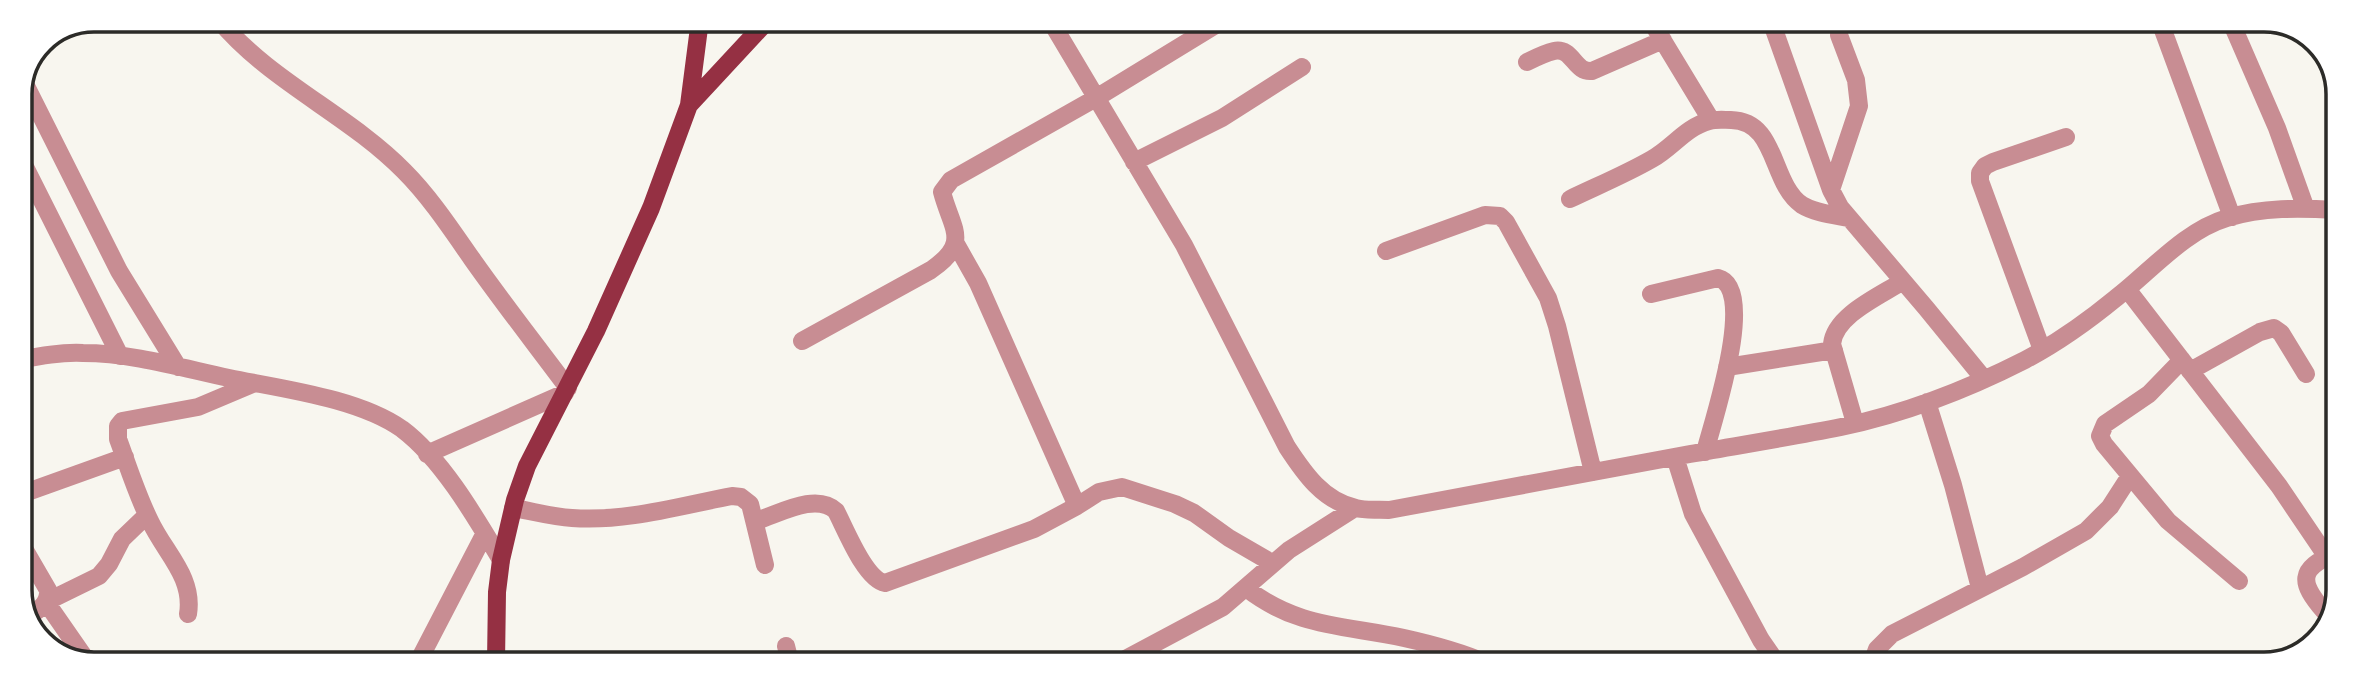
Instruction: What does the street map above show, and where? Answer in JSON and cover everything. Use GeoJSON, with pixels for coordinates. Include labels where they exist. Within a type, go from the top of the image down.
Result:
{"type":"FeatureCollection","features":[{"type":"Feature","properties":{"kind":"main road"},"geometry":{"type":"LineString","coordinates":[[496,652],[497,592],[513,508],[527,466],[567,390],[651,208],[689,105],[698,32]]}},
{"type":"Feature","properties":{"kind":"main road"},"geometry":{"type":"LineString","coordinates":[[689,105],[757,32]]}},
{"type":"Feature","properties":{"kind":"street"},"geometry":{"type":"LineString","coordinates":[[231,32],[271,69],[375,144],[403,169],[422,190],[567,390],[427,454]]}},
{"type":"Feature","properties":{"kind":"street"},"geometry":{"type":"LineString","coordinates":[[1057,32],[1184,245],[1287,447],[1325,495],[1355,508],[1389,510],[1705,452],[1855,423],[1927,402],[1984,379],[2065,337],[2197,232],[2253,211],[2325,210]]}},
{"type":"Feature","properties":{"kind":"street"},"geometry":{"type":"LineString","coordinates":[[802,341],[944,261],[956,244],[957,234],[942,192],[951,180],[1096,98],[1203,32]]}},
{"type":"Feature","properties":{"kind":"street"},"geometry":{"type":"LineString","coordinates":[[1657,32],[1711,120]]}},
{"type":"Feature","properties":{"kind":"street"},"geometry":{"type":"LineString","coordinates":[[1775,32],[1831,190],[1840,208],[1984,379]]}},
{"type":"Feature","properties":{"kind":"street"},"geometry":{"type":"LineString","coordinates":[[2164,32],[2232,217]]}},
{"type":"Feature","properties":{"kind":"street"},"geometry":{"type":"LineString","coordinates":[[2235,32],[2277,128],[2306,209]]}},
{"type":"Feature","properties":{"kind":"street"},"geometry":{"type":"LineString","coordinates":[[1831,190],[1859,106],[1856,80],[1839,35]]}},
{"type":"Feature","properties":{"kind":"street"},"geometry":{"type":"LineString","coordinates":[[1527,62],[1556,50],[1564,51],[1585,72],[1592,71],[1662,40]]}},
{"type":"Feature","properties":{"kind":"street"},"geometry":{"type":"LineString","coordinates":[[1134,162],[1222,118],[1301,67]]}},
{"type":"Feature","properties":{"kind":"street"},"geometry":{"type":"LineString","coordinates":[[32,98],[119,271],[178,367]]}},
{"type":"Feature","properties":{"kind":"street"},"geometry":{"type":"LineString","coordinates":[[1570,199],[1650,160],[1684,134],[1711,120],[1741,120],[1749,123],[1763,136],[1786,186],[1796,199],[1812,210],[1849,218]]}},
{"type":"Feature","properties":{"kind":"street"},"geometry":{"type":"LineString","coordinates":[[2042,350],[1986,199],[1980,173],[1984,166],[1993,162],[2066,137]]}},
{"type":"Feature","properties":{"kind":"street"},"geometry":{"type":"LineString","coordinates":[[32,181],[120,356]]}},
{"type":"Feature","properties":{"kind":"street"},"geometry":{"type":"LineString","coordinates":[[1386,251],[1485,215],[1500,216],[1506,222],[1548,298],[1593,472]]}},
{"type":"Feature","properties":{"kind":"street"},"geometry":{"type":"LineString","coordinates":[[956,244],[978,283],[1077,506]]}},
{"type":"Feature","properties":{"kind":"street"},"geometry":{"type":"LineString","coordinates":[[1651,294],[1718,278],[1729,284],[1733,292],[1735,316],[1727,367],[1705,452]]}},
{"type":"Feature","properties":{"kind":"street"},"geometry":{"type":"LineString","coordinates":[[1855,423],[1834,350],[1833,334],[1846,317],[1903,281]]}},
{"type":"Feature","properties":{"kind":"street"},"geometry":{"type":"LineString","coordinates":[[2127,289],[2326,548]]}},
{"type":"Feature","properties":{"kind":"street"},"geometry":{"type":"LineString","coordinates":[[2239,581],[2168,521],[2104,444],[2101,431],[2105,424],[2186,365],[2274,328],[2281,333],[2306,374]]}},
{"type":"Feature","properties":{"kind":"street"},"geometry":{"type":"LineString","coordinates":[[1727,367],[1834,350]]}},
{"type":"Feature","properties":{"kind":"street"},"geometry":{"type":"LineString","coordinates":[[32,358],[83,353],[120,356],[256,383],[350,405],[379,416],[403,430],[460,493],[501,561]]}},
{"type":"Feature","properties":{"kind":"street"},"geometry":{"type":"LineString","coordinates":[[188,614],[190,601],[186,581],[148,515],[125,457],[117,432],[118,426],[122,421],[198,407],[256,383]]}},
{"type":"Feature","properties":{"kind":"street"},"geometry":{"type":"LineString","coordinates":[[1927,402],[1953,485],[1980,588]]}},
{"type":"Feature","properties":{"kind":"street"},"geometry":{"type":"LineString","coordinates":[[32,490],[125,457]]}},
{"type":"Feature","properties":{"kind":"street"},"geometry":{"type":"LineString","coordinates":[[1675,457],[1693,514],[1769,652]]}},
{"type":"Feature","properties":{"kind":"street"},"geometry":{"type":"LineString","coordinates":[[1876,652],[1892,634],[2023,568],[2086,531],[2110,508],[2130,476]]}},
{"type":"Feature","properties":{"kind":"street"},"geometry":{"type":"LineString","coordinates":[[756,522],[808,504],[823,503],[830,506],[836,511],[869,573],[879,582],[885,583],[1034,529],[1098,492],[1122,487],[1194,513],[1229,538],[1272,563]]}},
{"type":"Feature","properties":{"kind":"street"},"geometry":{"type":"LineString","coordinates":[[513,508],[570,518],[604,518],[634,516],[732,496],[741,497],[750,504],[765,565]]}},
{"type":"Feature","properties":{"kind":"street"},"geometry":{"type":"LineString","coordinates":[[1145,652],[1223,607],[1289,550],[1355,508]]}},
{"type":"Feature","properties":{"kind":"street"},"geometry":{"type":"LineString","coordinates":[[35,610],[46,602],[99,576],[122,540],[148,515]]}},
{"type":"Feature","properties":{"kind":"street"},"geometry":{"type":"LineString","coordinates":[[423,652],[485,533]]}},
{"type":"Feature","properties":{"kind":"street"},"geometry":{"type":"LineString","coordinates":[[2322,609],[2309,593],[2305,580],[2308,572],[2326,559]]}},
{"type":"Feature","properties":{"kind":"street"},"geometry":{"type":"LineString","coordinates":[[32,562],[48,590],[46,602],[79,650]]}},
{"type":"Feature","properties":{"kind":"street"},"geometry":{"type":"LineString","coordinates":[[1247,588],[1264,603],[1304,620],[1405,638],[1450,652]]}}]}
